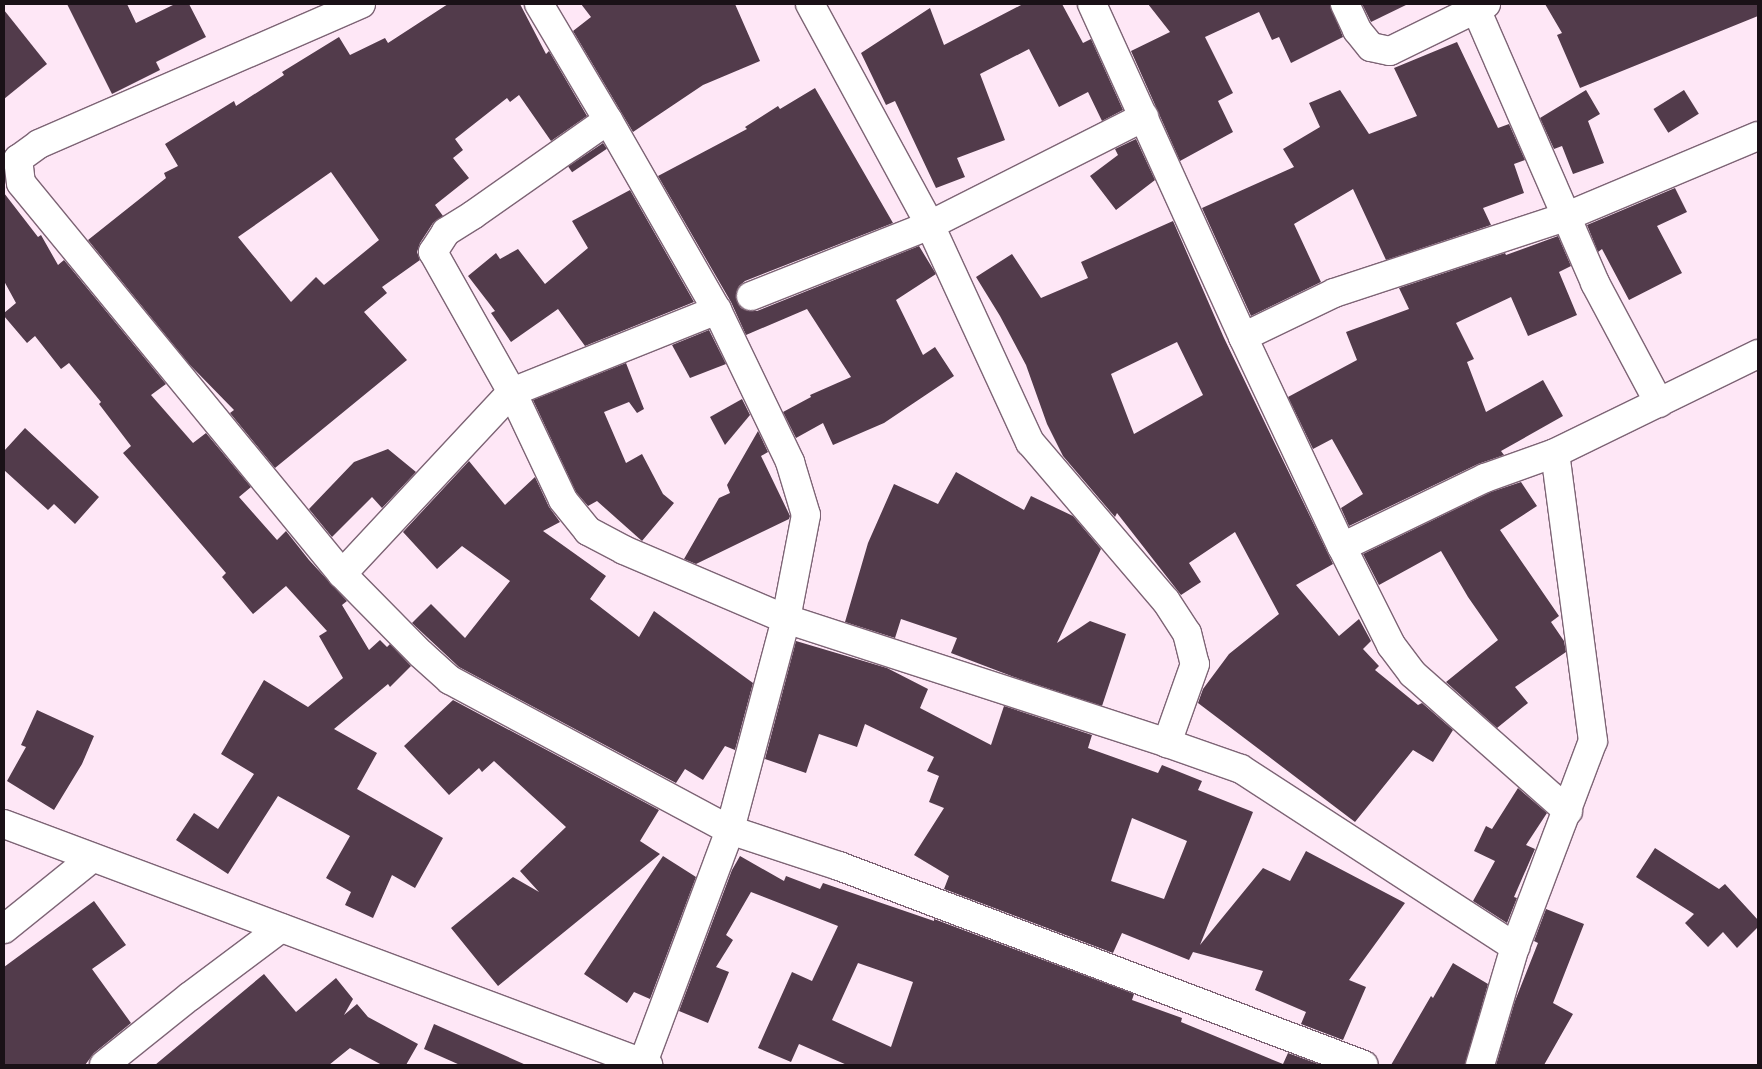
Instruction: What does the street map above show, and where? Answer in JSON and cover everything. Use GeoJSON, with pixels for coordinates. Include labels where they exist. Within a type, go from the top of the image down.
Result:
{"type":"FeatureCollection","features":[{"type":"Feature","properties":{"kind":"street"},"geometry":{"type":"LineString","coordinates":[[361,4],[39,144],[18,159],[21,183],[342,574],[421,654],[450,680],[730,830],[840,866],[1364,1065]]}},
{"type":"Feature","properties":{"kind":"street"},"geometry":{"type":"LineString","coordinates":[[4,824],[242,912],[602,1058],[646,1064],[730,830],[786,619],[806,515],[790,462],[717,310],[608,120],[538,4]]}},
{"type":"Feature","properties":{"kind":"street"},"geometry":{"type":"LineString","coordinates":[[810,4],[930,225],[1030,442],[1166,602],[1187,633],[1195,664],[1167,743]]}},
{"type":"Feature","properties":{"kind":"street"},"geometry":{"type":"LineString","coordinates":[[1092,4],[1243,337],[1342,547],[1391,645],[1413,674],[1568,811]]}},
{"type":"Feature","properties":{"kind":"street"},"geometry":{"type":"LineString","coordinates":[[1345,4],[1357,30],[1371,47],[1390,51],[1481,7],[1565,217],[1595,282],[1659,403]]}},
{"type":"Feature","properties":{"kind":"street"},"geometry":{"type":"LineString","coordinates":[[751,296],[930,225],[1144,117]]}},
{"type":"Feature","properties":{"kind":"street"},"geometry":{"type":"LineString","coordinates":[[608,120],[473,216],[446,232],[433,252],[512,392],[563,500],[588,531],[624,550],[786,619],[1167,743],[1241,770],[1514,947]]}},
{"type":"Feature","properties":{"kind":"street"},"geometry":{"type":"LineString","coordinates":[[1243,337],[1334,293],[1565,217],[1758,136]]}},
{"type":"Feature","properties":{"kind":"street"},"geometry":{"type":"LineString","coordinates":[[342,574],[512,392],[717,310]]}},
{"type":"Feature","properties":{"kind":"street"},"geometry":{"type":"LineString","coordinates":[[1342,547],[1485,478],[1555,453],[1758,354]]}},
{"type":"Feature","properties":{"kind":"street"},"geometry":{"type":"LineString","coordinates":[[1480,1065],[1514,947],[1593,742],[1555,453]]}},
{"type":"Feature","properties":{"kind":"street"},"geometry":{"type":"LineString","coordinates":[[4,929],[92,858]]}},
{"type":"Feature","properties":{"kind":"street"},"geometry":{"type":"LineString","coordinates":[[104,1065],[189,997],[281,928]]}},
{"type":"Feature","properties":{"kind":"building"},"geometry":{"type":"Polygon","coordinates":[[[67,4],[127,4],[136,23],[175,4],[189,4],[206,37],[156,62],[160,70],[112,94],[67,4]]]}},
{"type":"Feature","properties":{"kind":"building"},"geometry":{"type":"Polygon","coordinates":[[[448,4],[520,4],[546,54],[549,51],[587,116],[551,141],[519,95],[510,102],[507,98],[455,139],[463,150],[453,158],[469,178],[435,205],[443,216],[433,223],[420,243],[417,252],[420,260],[382,287],[387,293],[364,312],[407,360],[275,468],[230,413],[234,410],[190,365],[88,240],[166,178],[164,173],[178,166],[165,144],[234,101],[236,106],[284,75],[282,72],[339,37],[350,55],[385,38],[388,43],[448,4]],[[331,172],[238,237],[291,302],[316,277],[324,285],[379,240],[331,172]]]}},
{"type":"Feature","properties":{"kind":"building"},"geometry":{"type":"Polygon","coordinates":[[[581,4],[735,4],[760,61],[703,85],[633,132],[573,31],[591,17],[581,4]]]}},
{"type":"Feature","properties":{"kind":"building"},"geometry":{"type":"Polygon","coordinates":[[[1023,4],[1062,4],[1083,43],[1091,39],[1123,110],[1102,121],[1088,92],[1059,107],[1029,49],[980,74],[1005,140],[957,158],[965,177],[936,188],[895,101],[886,105],[861,53],[930,8],[944,45],[1023,4]]]}},
{"type":"Feature","properties":{"kind":"building"},"geometry":{"type":"Polygon","coordinates":[[[1148,4],[1330,4],[1343,37],[1291,63],[1279,37],[1272,40],[1259,12],[1205,37],[1233,93],[1218,101],[1233,132],[1180,161],[1131,51],[1170,32],[1148,4]]]}},
{"type":"Feature","properties":{"kind":"building"},"geometry":{"type":"Polygon","coordinates":[[[1362,4],[1408,4],[1371,22],[1362,4]]]}},
{"type":"Feature","properties":{"kind":"building"},"geometry":{"type":"Polygon","coordinates":[[[1545,4],[1758,4],[1758,16],[1580,88],[1557,35],[1562,33],[1545,4]]]}},
{"type":"Feature","properties":{"kind":"building"},"geometry":{"type":"Polygon","coordinates":[[[4,10],[47,64],[4,99],[4,10]]]}},
{"type":"Feature","properties":{"kind":"building"},"geometry":{"type":"Polygon","coordinates":[[[1457,42],[1498,128],[1509,124],[1525,160],[1514,164],[1524,193],[1483,208],[1491,225],[1386,260],[1353,189],[1294,224],[1321,282],[1251,316],[1202,208],[1294,167],[1283,149],[1320,127],[1309,103],[1340,90],[1369,134],[1417,116],[1394,68],[1457,42]]]}},
{"type":"Feature","properties":{"kind":"building"},"geometry":{"type":"Polygon","coordinates":[[[815,88],[893,223],[745,281],[739,286],[736,293],[737,302],[741,308],[748,311],[757,311],[919,246],[936,274],[896,300],[923,355],[935,347],[954,376],[884,423],[833,445],[823,423],[796,438],[783,412],[811,397],[810,395],[851,377],[807,309],[746,335],[731,302],[658,176],[747,129],[745,127],[778,106],[780,109],[815,88]]]}},
{"type":"Feature","properties":{"kind":"building"},"geometry":{"type":"Polygon","coordinates":[[[1586,90],[1600,114],[1588,121],[1604,163],[1573,174],[1562,146],[1554,149],[1540,118],[1586,90]]]}},
{"type":"Feature","properties":{"kind":"building"},"geometry":{"type":"Polygon","coordinates":[[[1684,90],[1699,114],[1668,133],[1653,109],[1684,90]]]}},
{"type":"Feature","properties":{"kind":"building"},"geometry":{"type":"Polygon","coordinates":[[[1136,139],[1155,180],[1116,210],[1090,176],[1118,155],[1115,149],[1136,139]]]}},
{"type":"Feature","properties":{"kind":"building"},"geometry":{"type":"Polygon","coordinates":[[[603,143],[607,149],[572,172],[568,166],[603,143]]]}},
{"type":"Feature","properties":{"kind":"building"},"geometry":{"type":"Polygon","coordinates":[[[1675,188],[1687,212],[1657,226],[1682,273],[1629,300],[1602,249],[1598,252],[1587,225],[1675,188]]]}},
{"type":"Feature","properties":{"kind":"building"},"geometry":{"type":"Polygon","coordinates":[[[630,190],[694,302],[585,346],[558,309],[511,342],[491,313],[495,311],[468,276],[496,253],[500,259],[518,249],[545,284],[588,248],[572,221],[630,190]]]}},
{"type":"Feature","properties":{"kind":"building"},"geometry":{"type":"Polygon","coordinates":[[[4,193],[38,237],[41,235],[58,265],[64,260],[166,384],[151,395],[193,443],[206,433],[251,487],[239,497],[277,540],[286,531],[309,560],[347,601],[342,605],[369,650],[380,640],[387,647],[390,644],[411,666],[390,687],[388,684],[334,729],[377,753],[357,789],[443,838],[415,888],[392,875],[373,918],[345,905],[351,892],[326,878],[350,836],[278,796],[228,874],[176,840],[194,813],[218,829],[254,774],[221,754],[264,680],[308,707],[343,678],[319,636],[327,631],[286,586],[253,614],[222,577],[226,573],[123,453],[131,446],[99,404],[101,402],[69,363],[61,369],[35,336],[27,343],[4,316],[4,313],[16,303],[4,281],[4,193]]]}},
{"type":"Feature","properties":{"kind":"building"},"geometry":{"type":"Polygon","coordinates":[[[1173,221],[1224,338],[1333,564],[1296,585],[1339,636],[1359,619],[1371,641],[1363,649],[1379,666],[1375,670],[1418,705],[1422,703],[1453,730],[1433,762],[1413,750],[1355,822],[1198,703],[1203,689],[1229,654],[1279,614],[1235,532],[1189,563],[1201,582],[1181,595],[1117,513],[1115,517],[1063,456],[1047,424],[1026,365],[1000,316],[976,277],[1012,254],[1041,298],[1088,278],[1081,262],[1173,221]],[[1177,342],[1111,374],[1134,434],[1203,395],[1177,342]]]}},
{"type":"Feature","properties":{"kind":"building"},"geometry":{"type":"Polygon","coordinates":[[[1558,236],[1571,266],[1559,272],[1577,315],[1528,336],[1511,297],[1456,323],[1474,359],[1467,362],[1486,412],[1543,380],[1563,416],[1501,451],[1504,455],[1478,464],[1349,526],[1341,508],[1363,494],[1332,439],[1313,449],[1288,397],[1357,360],[1346,332],[1409,309],[1399,288],[1505,253],[1506,255],[1558,236]]]}},
{"type":"Feature","properties":{"kind":"building"},"geometry":{"type":"Polygon","coordinates":[[[709,330],[726,364],[690,378],[672,345],[709,330]]]}},
{"type":"Feature","properties":{"kind":"building"},"geometry":{"type":"Polygon","coordinates":[[[626,363],[644,409],[637,413],[629,402],[604,412],[626,463],[642,454],[663,494],[674,503],[642,541],[597,501],[588,506],[576,492],[533,400],[626,363]]]}},
{"type":"Feature","properties":{"kind":"building"},"geometry":{"type":"Polygon","coordinates":[[[742,399],[750,415],[725,445],[710,417],[742,399]]]}},
{"type":"Feature","properties":{"kind":"building"},"geometry":{"type":"Polygon","coordinates":[[[25,428],[99,497],[75,524],[54,504],[48,510],[4,470],[4,451],[25,428]]]}},
{"type":"Feature","properties":{"kind":"building"},"geometry":{"type":"Polygon","coordinates":[[[758,431],[768,452],[761,456],[790,516],[789,519],[696,564],[684,559],[719,498],[730,493],[727,485],[758,431]]]}},
{"type":"Feature","properties":{"kind":"building"},"geometry":{"type":"Polygon","coordinates":[[[388,449],[416,472],[382,508],[372,497],[332,537],[309,509],[354,462],[388,449]]]}},
{"type":"Feature","properties":{"kind":"building"},"geometry":{"type":"Polygon","coordinates":[[[469,461],[505,505],[535,477],[549,507],[560,522],[543,531],[606,576],[590,599],[639,637],[654,611],[753,683],[735,750],[725,746],[703,780],[685,769],[676,783],[459,667],[412,623],[431,604],[465,638],[510,581],[462,546],[437,569],[403,532],[469,461]]]}},
{"type":"Feature","properties":{"kind":"building"},"geometry":{"type":"Polygon","coordinates":[[[956,472],[1024,510],[1031,496],[1073,516],[1101,549],[1057,643],[1090,621],[1126,634],[1102,706],[1014,677],[951,653],[957,638],[901,619],[895,638],[845,622],[868,543],[894,484],[938,504],[956,472]]]}},
{"type":"Feature","properties":{"kind":"building"},"geometry":{"type":"Polygon","coordinates":[[[1521,482],[1537,506],[1500,530],[1559,616],[1551,622],[1564,641],[1566,652],[1515,687],[1528,703],[1497,728],[1446,682],[1498,640],[1468,597],[1441,551],[1379,585],[1363,554],[1491,492],[1521,482]]]}},
{"type":"Feature","properties":{"kind":"building"},"geometry":{"type":"Polygon","coordinates":[[[796,641],[887,668],[928,689],[920,708],[991,745],[1004,706],[1092,735],[1088,748],[1158,773],[1162,765],[1202,781],[1198,790],[1253,812],[1200,945],[1263,868],[1290,881],[1306,851],[1405,903],[1349,980],[1366,987],[1343,1040],[1301,1024],[1306,1012],[1255,990],[1263,971],[1193,952],[1189,960],[1122,933],[1113,953],[944,889],[949,876],[914,855],[944,808],[929,802],[939,776],[927,771],[934,757],[865,724],[857,747],[819,734],[806,773],[765,759],[796,641]],[[1132,818],[1111,881],[1164,899],[1187,841],[1132,818]]]}},
{"type":"Feature","properties":{"kind":"building"},"geometry":{"type":"Polygon","coordinates":[[[453,700],[659,810],[640,841],[660,854],[498,986],[451,928],[513,877],[539,892],[520,871],[566,827],[494,761],[482,772],[479,768],[449,795],[404,746],[453,700]]]}},
{"type":"Feature","properties":{"kind":"building"},"geometry":{"type":"Polygon","coordinates":[[[37,710],[94,736],[82,764],[54,810],[7,781],[26,747],[21,745],[37,710]]]}},
{"type":"Feature","properties":{"kind":"building"},"geometry":{"type":"Polygon","coordinates":[[[1518,788],[1547,813],[1526,845],[1535,849],[1514,897],[1517,898],[1507,923],[1473,901],[1495,861],[1474,851],[1486,826],[1492,829],[1518,788]]]}},
{"type":"Feature","properties":{"kind":"building"},"geometry":{"type":"Polygon","coordinates":[[[1655,848],[1719,889],[1725,884],[1758,920],[1758,927],[1737,948],[1723,932],[1708,947],[1685,923],[1694,914],[1636,877],[1655,848]]]}},
{"type":"Feature","properties":{"kind":"building"},"geometry":{"type":"Polygon","coordinates":[[[663,856],[696,877],[650,999],[634,992],[627,1003],[584,974],[663,856]]]}},
{"type":"Feature","properties":{"kind":"building"},"geometry":{"type":"Polygon","coordinates":[[[740,856],[784,881],[786,876],[820,889],[823,883],[934,921],[934,919],[1134,994],[1132,1000],[1182,1018],[1181,1022],[1283,1064],[1288,1053],[1321,1065],[847,1065],[799,1044],[791,1062],[758,1048],[792,972],[812,981],[838,926],[751,892],[726,935],[733,940],[716,967],[729,972],[708,1023],[679,1011],[732,870],[740,856]],[[858,963],[832,1020],[891,1047],[913,982],[858,963]]]}},
{"type":"Feature","properties":{"kind":"building"},"geometry":{"type":"Polygon","coordinates":[[[94,901],[126,945],[92,969],[131,1023],[94,1053],[85,1065],[4,1065],[4,967],[94,901]]]}},
{"type":"Feature","properties":{"kind":"building"},"geometry":{"type":"Polygon","coordinates":[[[1546,909],[1584,924],[1553,1003],[1573,1014],[1544,1065],[1496,1065],[1515,1001],[1538,943],[1534,941],[1546,909]]]}},
{"type":"Feature","properties":{"kind":"building"},"geometry":{"type":"Polygon","coordinates":[[[1453,963],[1488,984],[1465,1065],[1391,1065],[1431,996],[1433,998],[1453,963]]]}},
{"type":"Feature","properties":{"kind":"building"},"geometry":{"type":"Polygon","coordinates":[[[264,974],[296,1012],[336,978],[353,999],[344,1015],[357,1004],[368,1017],[418,1044],[406,1065],[382,1065],[350,1048],[329,1065],[155,1065],[264,974]]]}},
{"type":"Feature","properties":{"kind":"building"},"geometry":{"type":"Polygon","coordinates":[[[434,1024],[526,1065],[460,1065],[424,1049],[434,1024]]]}}]}
